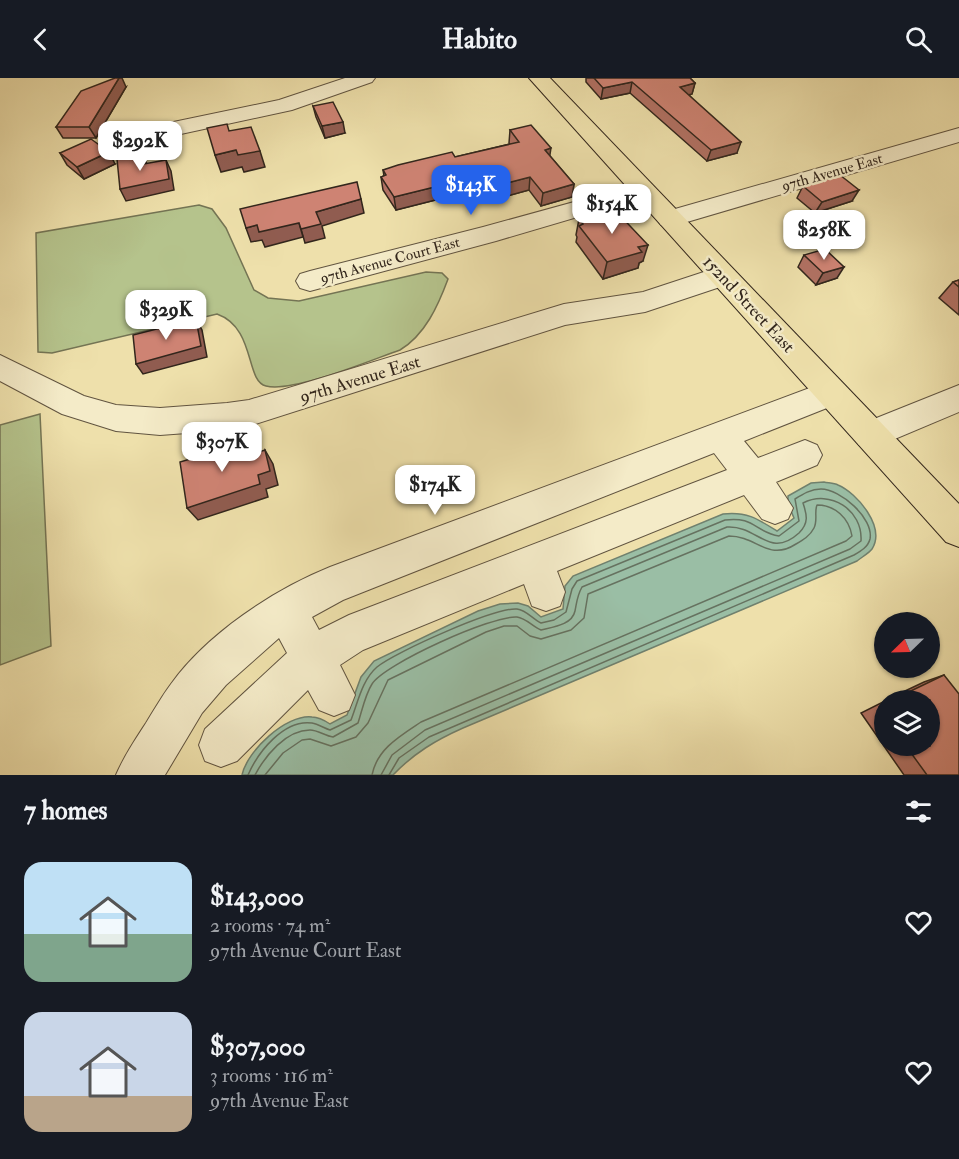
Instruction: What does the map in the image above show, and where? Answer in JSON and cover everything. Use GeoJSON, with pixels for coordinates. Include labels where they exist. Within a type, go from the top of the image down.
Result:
{"type":"FeatureCollection","features":[{"type":"Feature","properties":{"kind":"main road","name":"152nd Street East"},"geometry":{"type":"LineString","coordinates":[[539,78],[959,530]]}},
{"type":"Feature","properties":{"kind":"street"},"geometry":{"type":"LineString","coordinates":[[166,130],[284,105],[365,78]]}},
{"type":"Feature","properties":{"kind":"street","name":"97th Avenue East"},"geometry":{"type":"LineString","coordinates":[[670,219],[959,135]]}},
{"type":"Feature","properties":{"kind":"street","name":"97th Avenue Court East"},"geometry":{"type":"LineString","coordinates":[[310,281],[487,235],[643,190]]}},
{"type":"Feature","properties":{"kind":"street","name":"97th Avenue East"},"geometry":{"type":"LineString","coordinates":[[0,367],[74,406],[110,417],[177,422],[210,419],[249,412],[564,315],[645,302],[722,276]]}},
{"type":"Feature","properties":{"kind":"street"},"geometry":{"type":"LineString","coordinates":[[139,775],[187,698],[211,670],[237,646],[285,610],[330,586],[831,393]]}},
{"type":"Feature","properties":{"kind":"street"},"geometry":{"type":"LineString","coordinates":[[871,435],[959,398]]}},
{"type":"Feature","properties":{"kind":"street"},"geometry":{"type":"LineString","coordinates":[[720,435],[775,508]]}},
{"type":"Feature","properties":{"kind":"street"},"geometry":{"type":"LineString","coordinates":[[221,745],[288,678],[312,658],[349,634],[540,577],[751,477],[805,455]]}},
{"type":"Feature","properties":{"kind":"street"},"geometry":{"type":"LineString","coordinates":[[285,610],[334,695]]}},
{"type":"Feature","properties":{"kind":"shaded area"},"geometry":{"type":"Polygon","coordinates":[[[199,205],[212,209],[226,228],[254,290],[268,298],[299,301],[426,272],[442,273],[448,279],[424,328],[409,344],[400,350],[294,385],[266,386],[259,382],[238,330],[217,314],[52,353],[38,352],[36,233],[199,205]]]}},
{"type":"Feature","properties":{"kind":"shaded area"},"geometry":{"type":"Polygon","coordinates":[[[40,414],[51,646],[0,665],[0,425],[40,414]]]}},
{"type":"Feature","properties":{"kind":"water"},"geometry":{"type":"Polygon","coordinates":[[[824,482],[838,485],[853,495],[872,521],[875,540],[872,549],[857,561],[453,733],[417,754],[393,775],[242,775],[245,765],[259,745],[291,721],[312,717],[330,724],[347,715],[361,677],[374,661],[478,611],[500,604],[518,603],[528,606],[541,617],[563,609],[565,586],[573,576],[723,514],[731,513],[752,517],[777,531],[794,518],[788,504],[788,496],[811,483],[824,482]]]}},
{"type":"Feature","properties":{"kind":"building"},"geometry":{"type":"Polygon","coordinates":[[[119,78],[89,127],[56,127],[81,91],[119,78]]]}},
{"type":"Feature","properties":{"kind":"building"},"geometry":{"type":"Polygon","coordinates":[[[594,78],[690,78],[695,83],[680,87],[741,142],[711,150],[632,82],[603,88],[594,78]]]}},
{"type":"Feature","properties":{"kind":"building"},"geometry":{"type":"Polygon","coordinates":[[[333,102],[343,122],[322,126],[313,106],[333,102]]]}},
{"type":"Feature","properties":{"kind":"building"},"geometry":{"type":"Polygon","coordinates":[[[227,124],[229,131],[251,127],[260,151],[238,155],[236,150],[215,155],[207,128],[227,124]]]}},
{"type":"Feature","properties":{"kind":"building"},"geometry":{"type":"Polygon","coordinates":[[[531,125],[551,148],[545,150],[574,184],[543,193],[530,177],[492,187],[483,175],[394,197],[381,177],[386,175],[383,170],[398,165],[452,152],[455,157],[519,142],[510,130],[531,125]]]}},
{"type":"Feature","properties":{"kind":"building"},"geometry":{"type":"Polygon","coordinates":[[[91,139],[109,152],[77,167],[60,153],[91,139]]]}},
{"type":"Feature","properties":{"kind":"building"},"geometry":{"type":"Polygon","coordinates":[[[142,154],[144,164],[166,160],[169,179],[120,189],[117,159],[142,154]]]}},
{"type":"Feature","properties":{"kind":"building"},"geometry":{"type":"Polygon","coordinates":[[[840,175],[859,190],[822,202],[803,186],[840,175]]]}},
{"type":"Feature","properties":{"kind":"building"},"geometry":{"type":"Polygon","coordinates":[[[357,182],[361,199],[316,212],[321,224],[301,229],[299,223],[259,232],[257,225],[246,228],[240,209],[357,182]]]}},
{"type":"Feature","properties":{"kind":"building"},"geometry":{"type":"Polygon","coordinates":[[[614,209],[648,245],[638,247],[642,252],[607,262],[579,226],[583,224],[579,219],[614,209]]]}},
{"type":"Feature","properties":{"kind":"building"},"geometry":{"type":"Polygon","coordinates":[[[825,249],[844,267],[823,273],[804,255],[825,249]]]}},
{"type":"Feature","properties":{"kind":"building"},"geometry":{"type":"Polygon","coordinates":[[[196,319],[201,346],[136,364],[133,335],[196,319]]]}},
{"type":"Feature","properties":{"kind":"building"},"geometry":{"type":"Polygon","coordinates":[[[250,441],[253,454],[265,450],[270,471],[258,475],[260,484],[187,508],[180,462],[250,441]]]}},
{"type":"Feature","properties":{"kind":"building"},"geometry":{"type":"Polygon","coordinates":[[[944,675],[959,694],[959,775],[927,775],[913,756],[940,756],[940,690],[913,690],[944,675]]]}}]}
